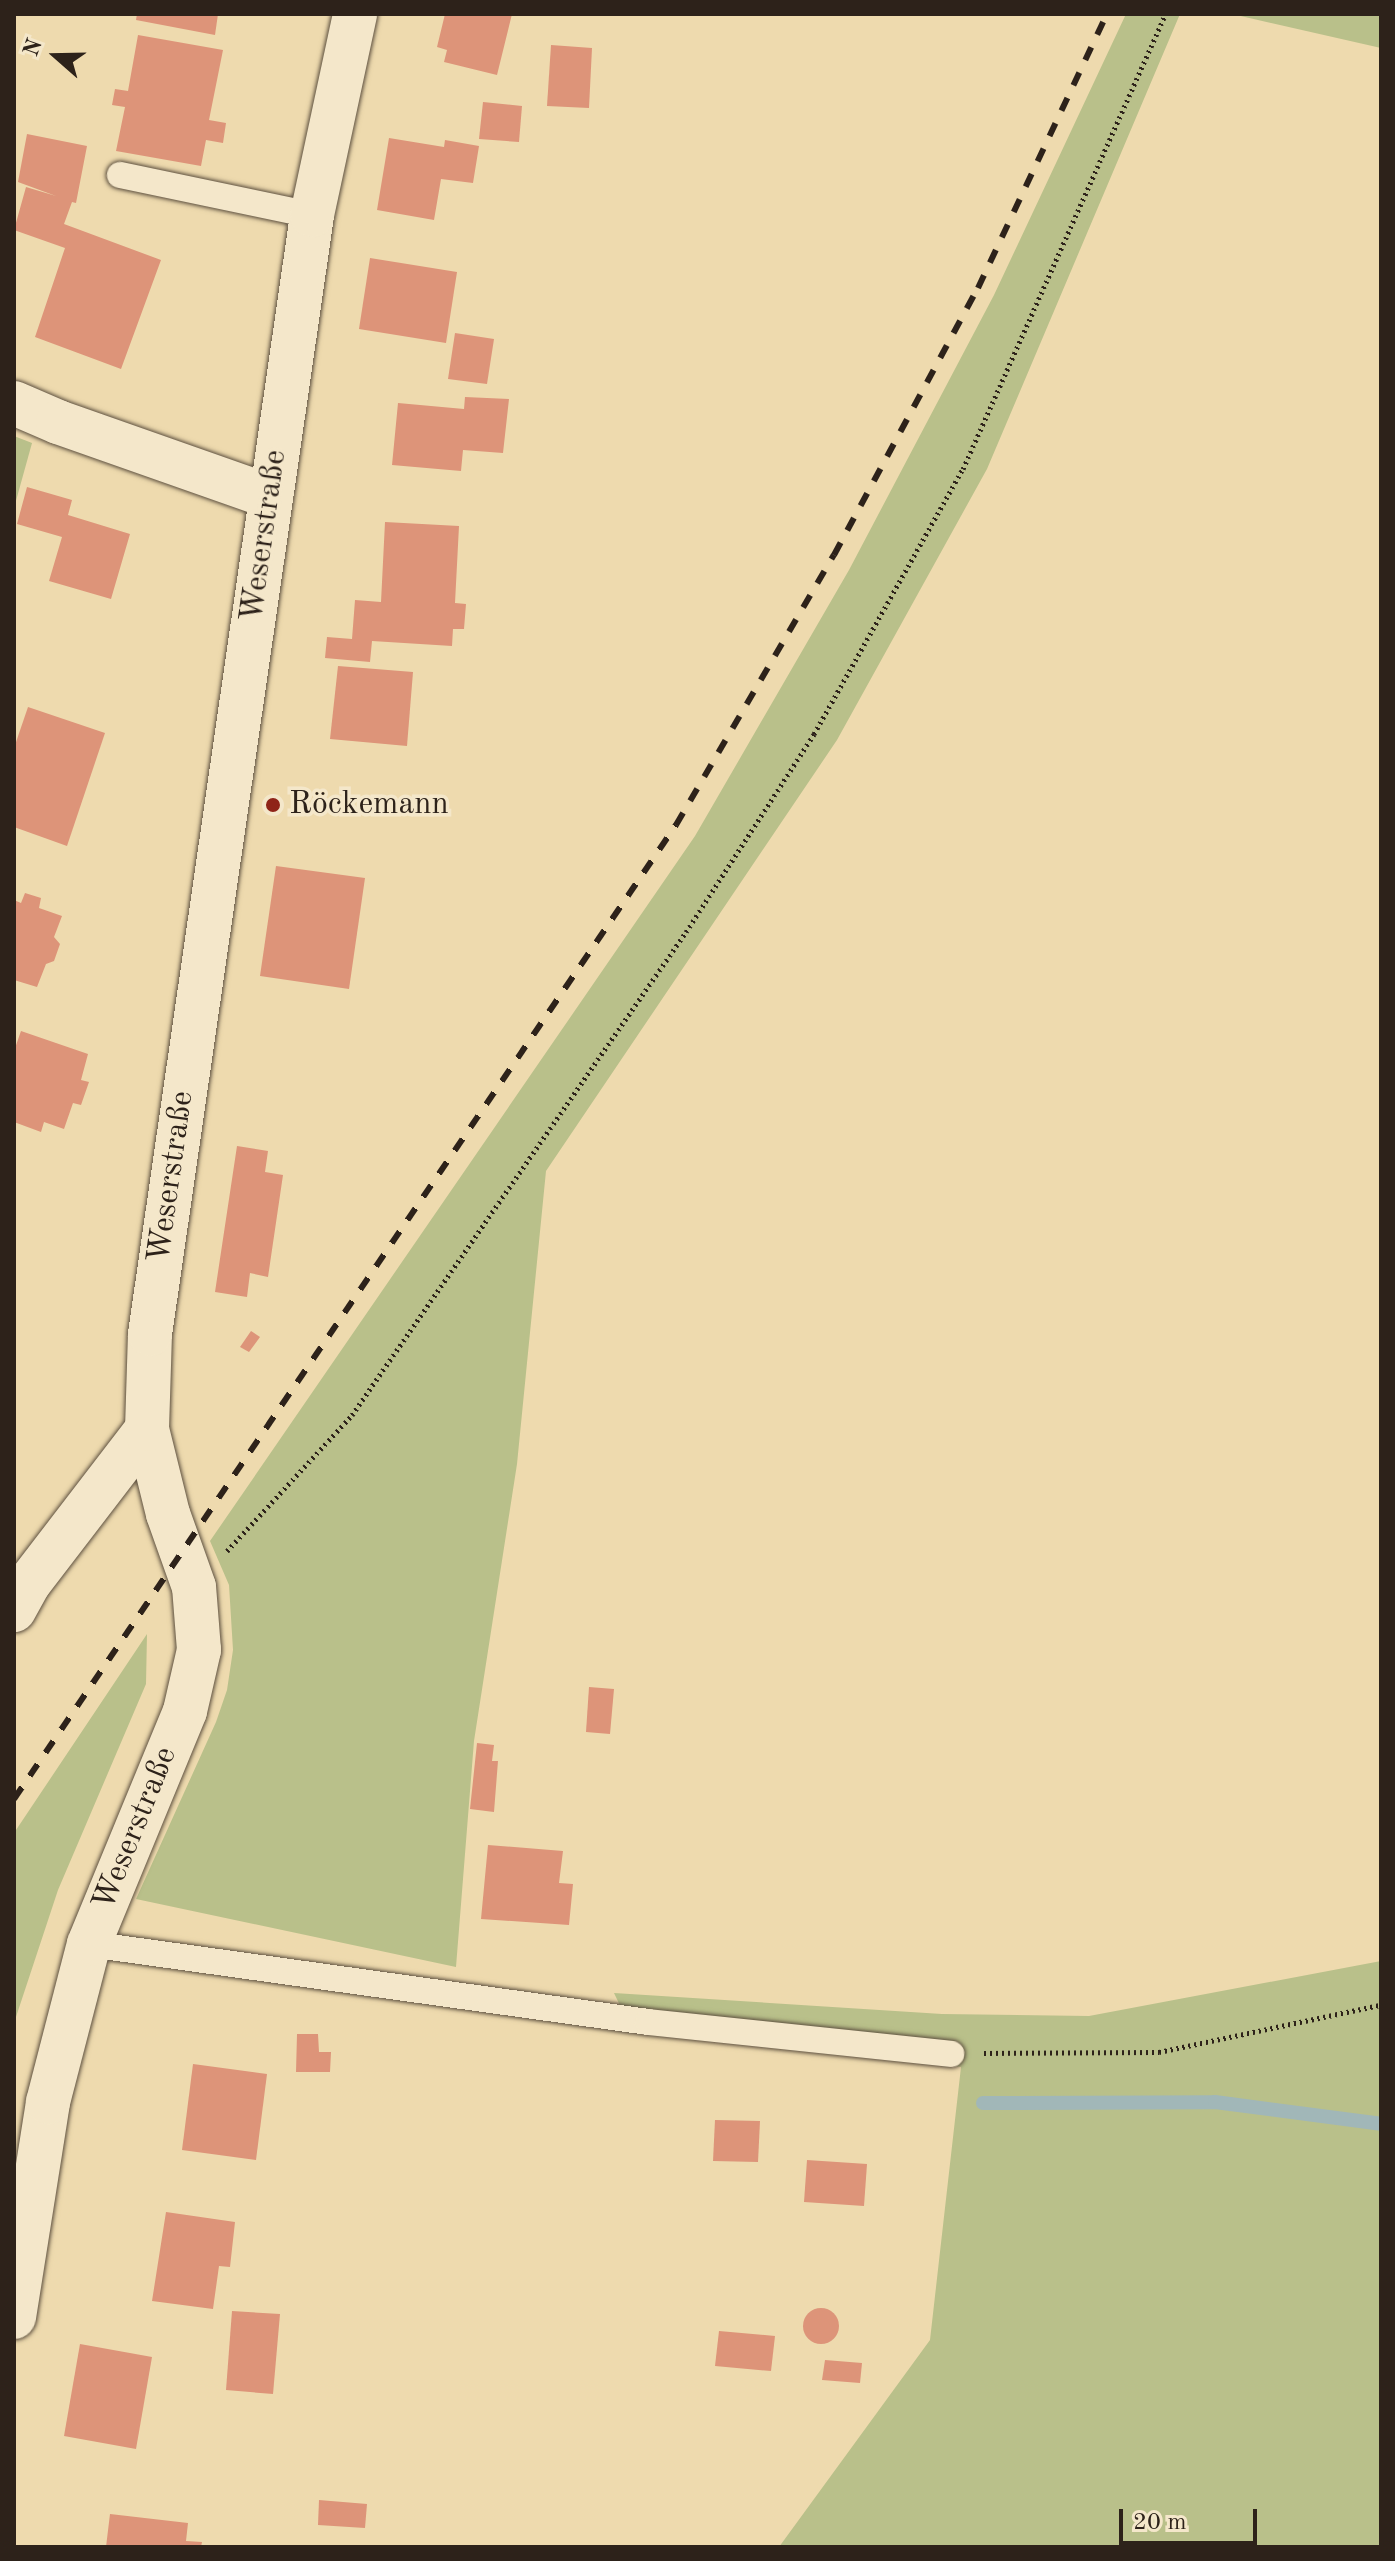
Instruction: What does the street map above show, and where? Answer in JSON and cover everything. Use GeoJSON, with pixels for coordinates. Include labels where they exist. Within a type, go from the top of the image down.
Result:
{"type":"FeatureCollection","features":[{"type":"Feature","properties":{"kind":"main road","name":"Weserstraße"},"geometry":{"type":"LineString","coordinates":[[14,2317],[48,2102],[89,1944],[185,1711],[199,1650],[194,1587],[168,1514],[147,1429],[150,1334],[312,215],[355,14]]}},
{"type":"Feature","properties":{"kind":"main road"},"geometry":{"type":"LineString","coordinates":[[14,403],[58,422],[271,497]]}},
{"type":"Feature","properties":{"kind":"main road"},"geometry":{"type":"LineString","coordinates":[[19,1588],[147,1429]]}},
{"type":"Feature","properties":{"kind":"lane"},"geometry":{"type":"LineString","coordinates":[[120,175],[312,215]]}},
{"type":"Feature","properties":{"kind":"lane"},"geometry":{"type":"LineString","coordinates":[[89,1944],[648,2022],[951,2054]]}},
{"type":"Feature","properties":{"kind":"path"},"geometry":{"type":"LineString","coordinates":[[194,1587],[352,1415],[677,945],[814,734],[963,469],[1166,14]]}},
{"type":"Feature","properties":{"kind":"path"},"geometry":{"type":"LineString","coordinates":[[951,2054],[1159,2052],[1381,2005]]}},
{"type":"Feature","properties":{"kind":"green space"},"geometry":{"type":"Polygon","coordinates":[[[1126,14],[1180,14],[987,469],[837,740],[546,1171],[517,1464],[474,1741],[456,1967],[136,1899],[216,1722],[227,1690],[233,1650],[229,1585],[210,1541],[695,836],[849,570],[994,295],[1126,14]]]}},
{"type":"Feature","properties":{"kind":"green space"},"geometry":{"type":"Polygon","coordinates":[[[1232,14],[1381,14],[1381,48],[1232,14]]]}},
{"type":"Feature","properties":{"kind":"green space"},"geometry":{"type":"Polygon","coordinates":[[[14,436],[32,443],[14,508],[14,436]]]}},
{"type":"Feature","properties":{"kind":"green space"},"geometry":{"type":"Polygon","coordinates":[[[147,1634],[146,1684],[58,1890],[14,2023],[14,1833],[147,1634]]]}},
{"type":"Feature","properties":{"kind":"green space"},"geometry":{"type":"Polygon","coordinates":[[[1381,1961],[1381,2547],[779,2547],[930,2340],[961,2067],[625,2016],[614,1993],[942,2014],[1089,2016],[1381,1961]]]}},
{"type":"Feature","properties":{"kind":"building"},"geometry":{"type":"Polygon","coordinates":[[[137,14],[218,14],[215,35],[136,20],[137,14]]]}},
{"type":"Feature","properties":{"kind":"building"},"geometry":{"type":"Polygon","coordinates":[[[445,14],[512,14],[497,75],[444,62],[447,50],[437,47],[445,14]]]}},
{"type":"Feature","properties":{"kind":"building"},"geometry":{"type":"Polygon","coordinates":[[[138,35],[223,50],[209,120],[226,123],[223,143],[206,140],[201,166],[116,151],[125,107],[112,105],[115,89],[128,91],[138,35]]]}},
{"type":"Feature","properties":{"kind":"building"},"geometry":{"type":"Polygon","coordinates":[[[551,45],[592,48],[589,108],[547,106],[551,45]]]}},
{"type":"Feature","properties":{"kind":"building"},"geometry":{"type":"Polygon","coordinates":[[[483,102],[522,106],[519,142],[479,139],[483,102]]]}},
{"type":"Feature","properties":{"kind":"building"},"geometry":{"type":"Polygon","coordinates":[[[27,134],[87,146],[76,203],[72,202],[64,224],[161,260],[121,369],[35,337],[65,248],[14,230],[26,187],[56,196],[18,182],[27,134]]]}},
{"type":"Feature","properties":{"kind":"building"},"geometry":{"type":"Polygon","coordinates":[[[389,138],[444,147],[445,140],[479,146],[473,183],[441,179],[434,220],[377,210],[389,138]]]}},
{"type":"Feature","properties":{"kind":"building"},"geometry":{"type":"Polygon","coordinates":[[[370,258],[457,272],[446,343],[359,329],[370,258]]]}},
{"type":"Feature","properties":{"kind":"building"},"geometry":{"type":"Polygon","coordinates":[[[455,333],[494,339],[487,384],[448,379],[455,333]]]}},
{"type":"Feature","properties":{"kind":"building"},"geometry":{"type":"Polygon","coordinates":[[[465,397],[509,399],[503,453],[463,450],[461,471],[392,465],[398,403],[464,409],[465,397]]]}},
{"type":"Feature","properties":{"kind":"building"},"geometry":{"type":"Polygon","coordinates":[[[27,487],[72,500],[68,515],[130,534],[111,599],[49,581],[62,537],[17,524],[27,487]]]}},
{"type":"Feature","properties":{"kind":"building"},"geometry":{"type":"Polygon","coordinates":[[[385,522],[459,526],[455,603],[466,604],[464,629],[453,629],[452,646],[372,641],[370,662],[325,658],[327,637],[352,639],[355,600],[381,602],[385,522]]]}},
{"type":"Feature","properties":{"kind":"building"},"geometry":{"type":"Polygon","coordinates":[[[338,666],[413,672],[407,746],[330,739],[338,666]]]}},
{"type":"Feature","properties":{"kind":"building"},"geometry":{"type":"Polygon","coordinates":[[[28,707],[105,733],[67,846],[14,827],[14,748],[28,707]]]}},
{"type":"Feature","properties":{"kind":"building"},"geometry":{"type":"Polygon","coordinates":[[[276,866],[365,878],[349,989],[260,976],[276,866]]]}},
{"type":"Feature","properties":{"kind":"building"},"geometry":{"type":"Polygon","coordinates":[[[25,893],[41,898],[39,908],[62,916],[54,937],[60,944],[54,961],[46,964],[37,987],[14,980],[14,900],[21,903],[25,893]]]}},
{"type":"Feature","properties":{"kind":"building"},"geometry":{"type":"Polygon","coordinates":[[[21,1031],[88,1054],[81,1080],[89,1082],[81,1105],[73,1103],[64,1129],[44,1122],[41,1132],[14,1122],[14,1051],[21,1031]]]}},
{"type":"Feature","properties":{"kind":"building"},"geometry":{"type":"Polygon","coordinates":[[[237,1146],[268,1151],[265,1172],[283,1175],[268,1277],[250,1273],[247,1297],[215,1292],[237,1146]]]}},
{"type":"Feature","properties":{"kind":"building"},"geometry":{"type":"Polygon","coordinates":[[[251,1331],[260,1337],[249,1352],[240,1347],[251,1331]]]}},
{"type":"Feature","properties":{"kind":"building"},"geometry":{"type":"Polygon","coordinates":[[[589,1687],[614,1689],[610,1734],[586,1732],[589,1687]]]}},
{"type":"Feature","properties":{"kind":"building"},"geometry":{"type":"Polygon","coordinates":[[[477,1743],[494,1745],[492,1761],[498,1761],[494,1812],[470,1809],[477,1743]]]}},
{"type":"Feature","properties":{"kind":"building"},"geometry":{"type":"Polygon","coordinates":[[[488,1845],[563,1851],[559,1883],[573,1884],[569,1925],[481,1919],[488,1845]]]}},
{"type":"Feature","properties":{"kind":"building"},"geometry":{"type":"Polygon","coordinates":[[[297,2034],[318,2034],[319,2052],[331,2052],[330,2072],[296,2072],[297,2034]]]}},
{"type":"Feature","properties":{"kind":"building"},"geometry":{"type":"Polygon","coordinates":[[[193,2064],[267,2074],[256,2160],[182,2150],[193,2064]]]}},
{"type":"Feature","properties":{"kind":"building"},"geometry":{"type":"Polygon","coordinates":[[[715,2120],[760,2121],[758,2162],[713,2161],[715,2120]]]}},
{"type":"Feature","properties":{"kind":"building"},"geometry":{"type":"Polygon","coordinates":[[[807,2160],[867,2164],[864,2206],[804,2202],[807,2160]]]}},
{"type":"Feature","properties":{"kind":"building"},"geometry":{"type":"Polygon","coordinates":[[[166,2212],[235,2222],[230,2267],[219,2266],[213,2309],[152,2301],[166,2212]]]}},
{"type":"Feature","properties":{"kind":"building"},"geometry":{"type":"Polygon","coordinates":[[[821,2308],[834,2313],[839,2326],[834,2339],[821,2344],[808,2339],[803,2326],[808,2313],[821,2308]]]}},
{"type":"Feature","properties":{"kind":"building"},"geometry":{"type":"Polygon","coordinates":[[[232,2311],[280,2314],[273,2394],[226,2390],[232,2311]]]}},
{"type":"Feature","properties":{"kind":"building"},"geometry":{"type":"Polygon","coordinates":[[[719,2331],[775,2336],[771,2371],[715,2366],[719,2331]]]}},
{"type":"Feature","properties":{"kind":"building"},"geometry":{"type":"Polygon","coordinates":[[[80,2344],[152,2357],[136,2449],[64,2436],[80,2344]]]}},
{"type":"Feature","properties":{"kind":"building"},"geometry":{"type":"Polygon","coordinates":[[[825,2360],[862,2363],[860,2383],[822,2380],[825,2360]]]}},
{"type":"Feature","properties":{"kind":"building"},"geometry":{"type":"Polygon","coordinates":[[[319,2500],[367,2504],[365,2528],[318,2525],[319,2500]]]}},
{"type":"Feature","properties":{"kind":"building"},"geometry":{"type":"Polygon","coordinates":[[[110,2514],[188,2523],[186,2541],[202,2542],[201,2547],[106,2547],[110,2514]]]}},
{"type":"Feature","properties":{"kind":"waterway"},"geometry":{"type":"LineString","coordinates":[[983,2103],[1215,2102],[1381,2124]]}},
{"type":"Feature","properties":{"kind":"railway"},"geometry":{"type":"LineString","coordinates":[[14,1799],[676,825],[834,555],[978,288],[1107,14]]}},
{"type":"Feature","properties":{"kind":"place","name":"Röckemann"},"geometry":{"type":"Point","coordinates":[273,805]}}]}
